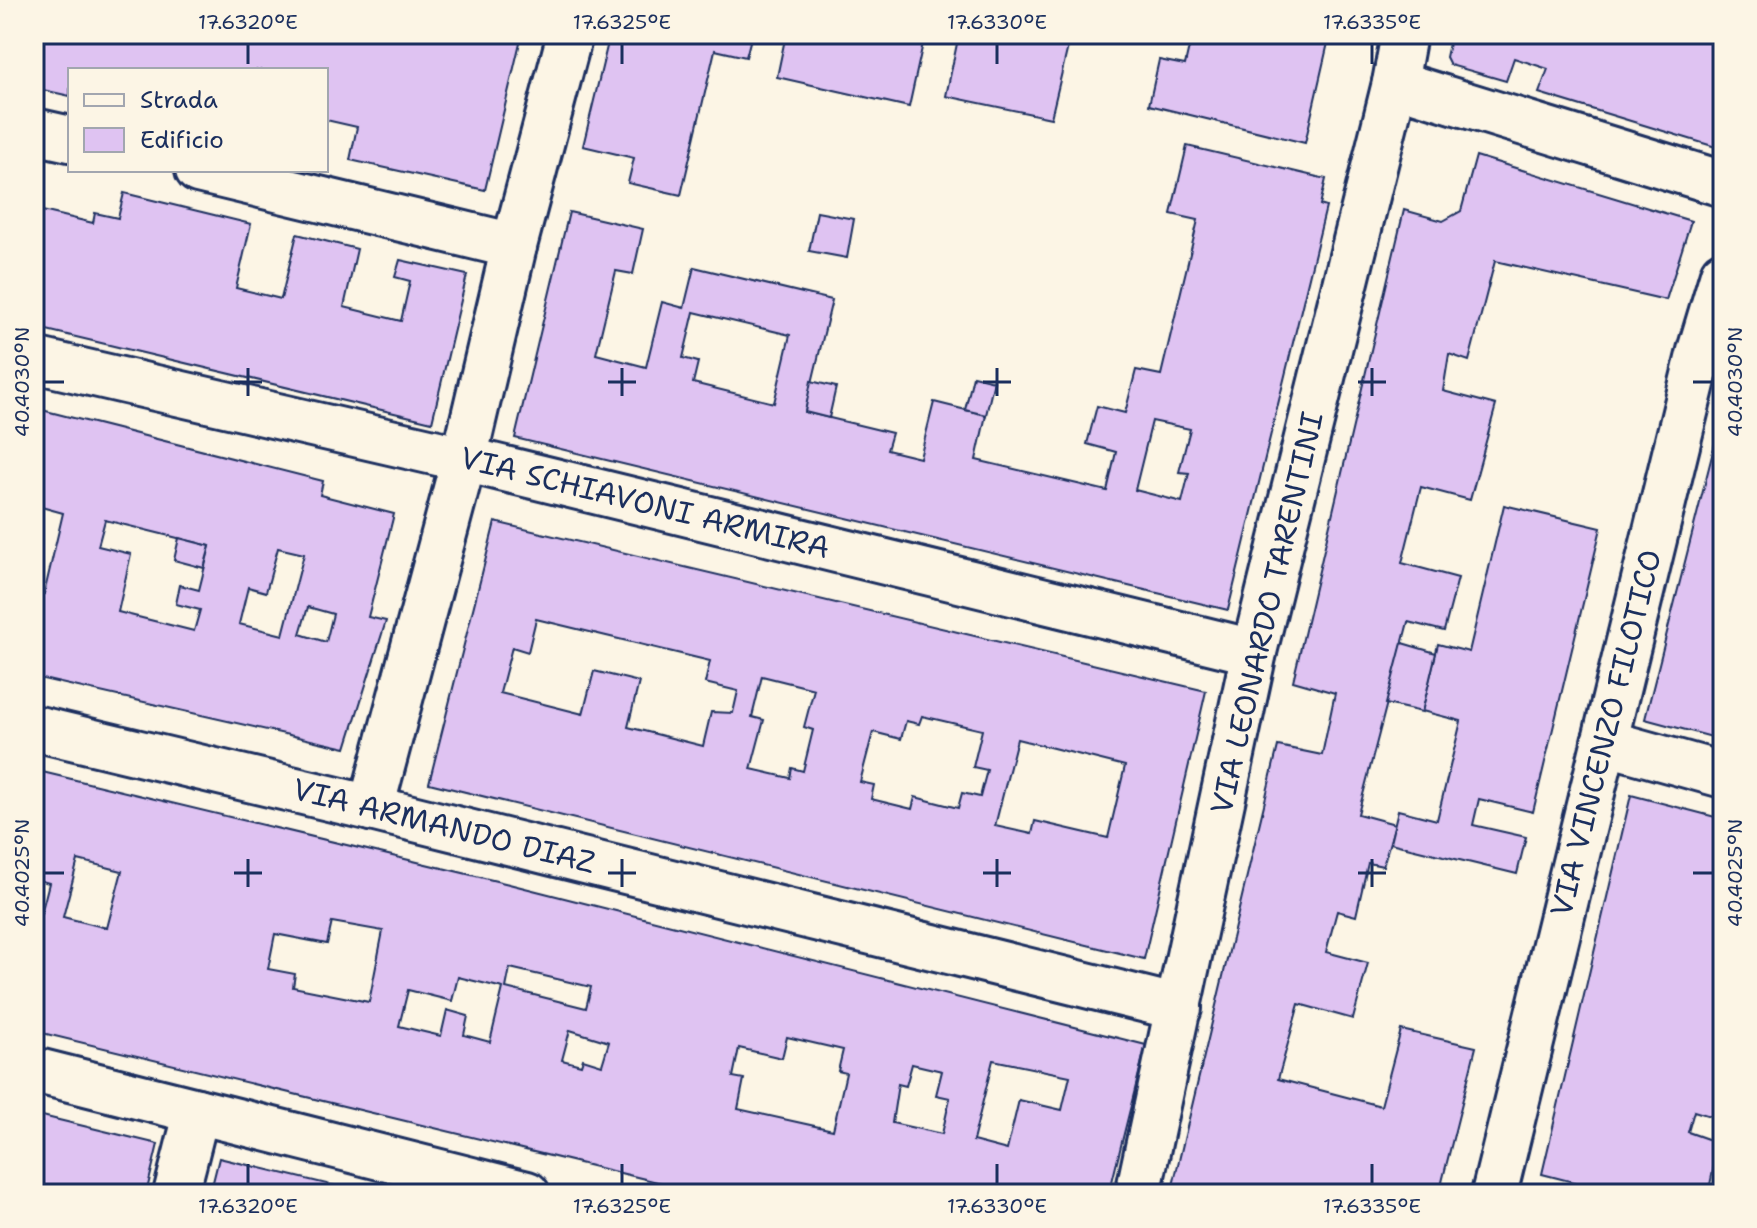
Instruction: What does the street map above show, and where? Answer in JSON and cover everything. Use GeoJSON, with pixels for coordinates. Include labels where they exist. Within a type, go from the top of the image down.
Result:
{"type":"FeatureCollection","features":[{"type":"Feature","properties":{"kind":"street"},"geometry":{"type":"LineString","coordinates":[[371,808],[464,459],[514,246],[570,34]]}},
{"type":"Feature","properties":{"kind":"street","name":"VIA LEONARDO TARENTINI"},"geometry":{"type":"LineString","coordinates":[[1138,1194],[1254,652],[1395,83],[1404,34]]}},
{"type":"Feature","properties":{"kind":"street"},"geometry":{"type":"LineString","coordinates":[[1395,83],[1723,184]]}},
{"type":"Feature","properties":{"kind":"street"},"geometry":{"type":"LineString","coordinates":[[34,131],[68,139]]}},
{"type":"Feature","properties":{"kind":"street"},"geometry":{"type":"LineString","coordinates":[[206,172],[514,246]]}},
{"type":"Feature","properties":{"kind":"street","name":"VIA VINCENZO FILOTICO"},"geometry":{"type":"LineString","coordinates":[[1494,1194],[1700,351],[1723,274]]}},
{"type":"Feature","properties":{"kind":"street","name":"VIA SCHIAVONI ARMIRA"},"geometry":{"type":"LineString","coordinates":[[34,360],[464,459],[1254,652]]}},
{"type":"Feature","properties":{"kind":"street","name":"VIA ARMANDO DIAZ"},"geometry":{"type":"LineString","coordinates":[[34,728],[1179,1008]]}},
{"type":"Feature","properties":{"kind":"street"},"geometry":{"type":"LineString","coordinates":[[1604,742],[1723,775]]}},
{"type":"Feature","properties":{"kind":"street"},"geometry":{"type":"LineString","coordinates":[[34,1070],[527,1194]]}},
{"type":"Feature","properties":{"kind":"street"},"geometry":{"type":"LineString","coordinates":[[176,1194],[197,1111]]}},
{"type":"Feature","properties":{"kind":"building"},"geometry":{"type":"Polygon","coordinates":[[[34,34],[522,34],[485,190],[350,160],[357,127],[328,120],[328,68],[68,68],[68,96],[34,88],[34,34]]]}},
{"type":"Feature","properties":{"kind":"building"},"geometry":{"type":"Polygon","coordinates":[[[610,34],[752,34],[746,57],[715,50],[681,195],[628,183],[634,158],[583,146],[610,34]]]}},
{"type":"Feature","properties":{"kind":"building"},"geometry":{"type":"Polygon","coordinates":[[[786,34],[925,34],[909,107],[777,77],[786,34]]]}},
{"type":"Feature","properties":{"kind":"building"},"geometry":{"type":"Polygon","coordinates":[[[959,34],[1071,34],[1051,118],[946,96],[959,34]]]}},
{"type":"Feature","properties":{"kind":"building"},"geometry":{"type":"Polygon","coordinates":[[[1192,34],[1330,34],[1305,143],[1149,105],[1159,60],[1185,65],[1192,34]]]}},
{"type":"Feature","properties":{"kind":"building"},"geometry":{"type":"Polygon","coordinates":[[[1451,34],[1723,34],[1723,138],[1719,148],[1539,93],[1548,69],[1514,58],[1506,81],[1450,65],[1446,57],[1451,34]]]}},
{"type":"Feature","properties":{"kind":"building"},"geometry":{"type":"Polygon","coordinates":[[[1187,146],[1326,179],[1320,205],[1326,207],[1228,610],[515,438],[569,212],[643,229],[633,274],[616,271],[596,354],[646,367],[662,302],[684,308],[694,267],[832,300],[805,412],[892,433],[887,450],[920,458],[934,402],[986,415],[976,460],[1107,491],[1116,452],[1087,444],[1097,406],[1125,413],[1136,370],[1161,375],[1198,220],[1171,214],[1187,146]],[[694,312],[683,358],[698,362],[693,383],[774,403],[790,335],[694,312]],[[1152,421],[1135,490],[1182,502],[1189,473],[1179,472],[1190,429],[1152,421]]]}},
{"type":"Feature","properties":{"kind":"building"},"geometry":{"type":"Polygon","coordinates":[[[1476,156],[1691,221],[1666,300],[1495,261],[1469,361],[1449,354],[1443,391],[1496,405],[1470,500],[1421,487],[1402,563],[1458,578],[1444,631],[1408,622],[1358,814],[1395,824],[1383,866],[1368,863],[1356,916],[1337,911],[1326,952],[1368,963],[1353,1019],[1299,1004],[1278,1079],[1381,1106],[1401,1030],[1476,1047],[1439,1194],[1171,1194],[1278,746],[1322,755],[1335,693],[1293,681],[1404,210],[1443,221],[1461,211],[1476,156]]]}},
{"type":"Feature","properties":{"kind":"building"},"geometry":{"type":"Polygon","coordinates":[[[124,193],[251,224],[236,288],[281,299],[297,234],[357,249],[344,307],[401,321],[410,281],[395,277],[400,260],[467,275],[432,422],[34,327],[34,209],[93,223],[95,213],[118,218],[124,193]]]}},
{"type":"Feature","properties":{"kind":"building"},"geometry":{"type":"Polygon","coordinates":[[[817,212],[854,219],[847,258],[809,251],[817,212]]]}},
{"type":"Feature","properties":{"kind":"building"},"geometry":{"type":"Polygon","coordinates":[[[973,376],[994,381],[986,415],[965,410],[973,376]]]}},
{"type":"Feature","properties":{"kind":"building"},"geometry":{"type":"Polygon","coordinates":[[[811,381],[836,387],[829,418],[805,412],[811,381]]]}},
{"type":"Feature","properties":{"kind":"building"},"geometry":{"type":"Polygon","coordinates":[[[34,408],[323,481],[320,495],[394,514],[368,617],[386,621],[346,748],[34,677],[34,592],[44,594],[63,513],[34,505],[34,408]],[[105,520],[98,546],[131,554],[118,612],[194,631],[200,610],[176,604],[180,585],[199,590],[210,546],[105,520]],[[278,548],[266,592],[248,587],[239,624],[283,635],[304,554],[278,548]],[[308,607],[300,634],[326,642],[333,614],[308,607]]]}},
{"type":"Feature","properties":{"kind":"building"},"geometry":{"type":"Polygon","coordinates":[[[1723,420],[1723,740],[1645,719],[1723,420]]]}},
{"type":"Feature","properties":{"kind":"building"},"geometry":{"type":"Polygon","coordinates":[[[1504,505],[1601,528],[1533,812],[1479,799],[1473,825],[1526,837],[1517,874],[1390,843],[1398,810],[1437,820],[1461,721],[1422,711],[1438,644],[1469,652],[1504,505]]]}},
{"type":"Feature","properties":{"kind":"building"},"geometry":{"type":"Polygon","coordinates":[[[495,522],[1206,691],[1144,959],[429,783],[495,522]],[[536,619],[528,652],[512,647],[500,693],[583,714],[594,671],[639,682],[628,727],[703,746],[711,712],[733,713],[738,691],[705,683],[710,661],[536,619]],[[762,676],[752,717],[764,720],[751,769],[790,778],[792,768],[803,771],[813,730],[804,727],[814,689],[762,676]],[[922,716],[919,724],[906,721],[901,739],[873,732],[860,782],[874,785],[871,799],[912,809],[915,797],[958,808],[962,793],[980,797],[987,770],[973,767],[982,730],[922,716]],[[1017,739],[995,826],[1032,834],[1035,821],[1108,838],[1125,766],[1017,739]]]}},
{"type":"Feature","properties":{"kind":"building"},"geometry":{"type":"Polygon","coordinates":[[[179,538],[210,546],[204,568],[174,560],[179,538]]]}},
{"type":"Feature","properties":{"kind":"building"},"geometry":{"type":"Polygon","coordinates":[[[1402,643],[1436,653],[1422,712],[1386,704],[1402,643]]]}},
{"type":"Feature","properties":{"kind":"building"},"geometry":{"type":"Polygon","coordinates":[[[34,770],[509,884],[1146,1045],[1109,1194],[707,1194],[34,1031],[34,912],[41,914],[49,883],[34,879],[34,770]],[[78,860],[63,917],[107,928],[122,871],[78,860]],[[332,922],[327,944],[275,934],[268,969],[295,974],[293,987],[369,1002],[383,931],[332,922]],[[510,968],[506,988],[586,1008],[591,987],[510,968]],[[458,977],[452,1001],[408,990],[399,1026],[441,1036],[447,1010],[468,1016],[464,1035],[490,1042],[503,988],[458,977]],[[570,1030],[562,1060],[581,1065],[583,1059],[602,1065],[609,1042],[570,1030]],[[787,1037],[782,1058],[739,1048],[733,1077],[744,1079],[738,1109],[833,1130],[846,1073],[838,1071],[843,1050],[787,1037]],[[993,1060],[973,1141],[1007,1150],[1019,1100],[1062,1110],[1070,1076],[993,1060]],[[912,1064],[906,1086],[898,1084],[892,1123],[942,1134],[950,1098],[936,1095],[942,1071],[912,1064]]]}},
{"type":"Feature","properties":{"kind":"building"},"geometry":{"type":"Polygon","coordinates":[[[1631,795],[1723,819],[1723,1120],[1694,1111],[1688,1132],[1719,1143],[1708,1194],[1620,1194],[1542,1174],[1631,795]]]}},
{"type":"Feature","properties":{"kind":"building"},"geometry":{"type":"Polygon","coordinates":[[[34,1114],[158,1144],[146,1194],[59,1194],[34,1189],[34,1114]]]}},
{"type":"Feature","properties":{"kind":"building"},"geometry":{"type":"Polygon","coordinates":[[[219,1158],[368,1194],[210,1194],[219,1158]]]}}]}
